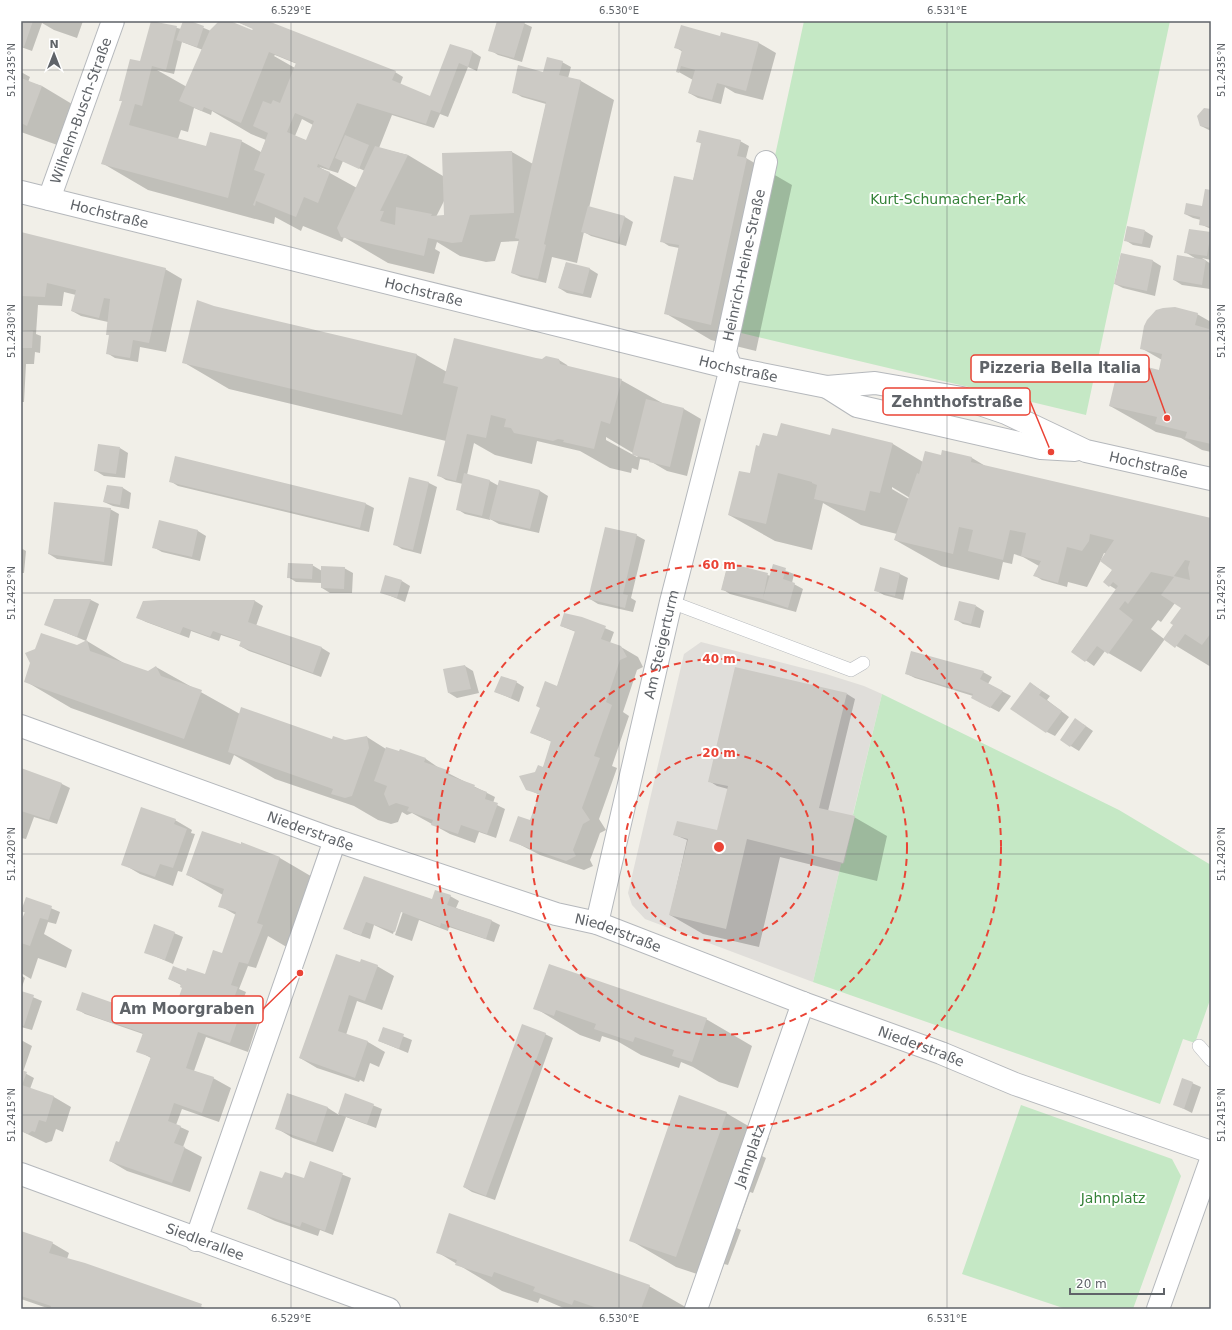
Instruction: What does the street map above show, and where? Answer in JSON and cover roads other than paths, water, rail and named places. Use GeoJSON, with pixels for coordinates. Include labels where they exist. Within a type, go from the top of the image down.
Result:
{"type":"FeatureCollection","features":[{"type":"Feature","properties":{"kind":"street","name":"Wilhelm-Busch-Straße"},"geometry":{"type":"LineString","coordinates":[[50,200],[113,21]]}},
{"type":"Feature","properties":{"kind":"street","name":"Heinrich-Heine-Straße"},"geometry":{"type":"LineString","coordinates":[[730,368],[725,352],[766,162]]}},
{"type":"Feature","properties":{"kind":"street","name":"Hochstraße"},"geometry":{"type":"LineString","coordinates":[[21,192],[730,368],[827,387],[875,383],[962,398],[1006,413],[1086,451]]}},
{"type":"Feature","properties":{"kind":"street","name":"Am Steigerturm"},"geometry":{"type":"LineString","coordinates":[[597,923],[671,602],[730,368]]}},
{"type":"Feature","properties":{"kind":"street","name":"Hochstraße"},"geometry":{"type":"LineString","coordinates":[[827,387],[857,406],[1041,448],[1086,451],[1211,479]]}},
{"type":"Feature","properties":{"kind":"street","name":"Niederstraße"},"geometry":{"type":"LineString","coordinates":[[21,726],[335,840],[556,914],[597,923],[803,1003],[942,1054],[1015,1084],[1211,1152]]}},
{"type":"Feature","properties":{"kind":"street"},"geometry":{"type":"LineString","coordinates":[[196,1240],[335,840]]}},
{"type":"Feature","properties":{"kind":"street","name":"Jahnplatz"},"geometry":{"type":"LineString","coordinates":[[696,1309],[803,1003]]}},
{"type":"Feature","properties":{"kind":"street"},"geometry":{"type":"LineString","coordinates":[[1158,1309],[1211,1160]]}},
{"type":"Feature","properties":{"kind":"street","name":"Siedlerallee"},"geometry":{"type":"LineString","coordinates":[[21,1174],[196,1240],[389,1309]]}},
{"type":"Feature","properties":{"kind":"lane"},"geometry":{"type":"LineString","coordinates":[[671,602],[851,670],[863,663]]}},
{"type":"Feature","properties":{"kind":"lane"},"geometry":{"type":"LineString","coordinates":[[1199,1046],[1211,1060]]}},
{"type":"Feature","properties":{"kind":"place","name":"Pizzeria Bella Italia"},"geometry":{"type":"Point","coordinates":[1167,418]}},
{"type":"Feature","properties":{"kind":"place","name":"Zehnthofstraße"},"geometry":{"type":"Point","coordinates":[1051,452]}},
{"type":"Feature","properties":{"kind":"place","name":"Am Moorgraben"},"geometry":{"type":"Point","coordinates":[300,973]}},
{"type":"Feature","properties":{"kind":"park label","name":"Kurt-Schumacher-Park"},"geometry":{"type":"Point","coordinates":[948,199]}}]}
